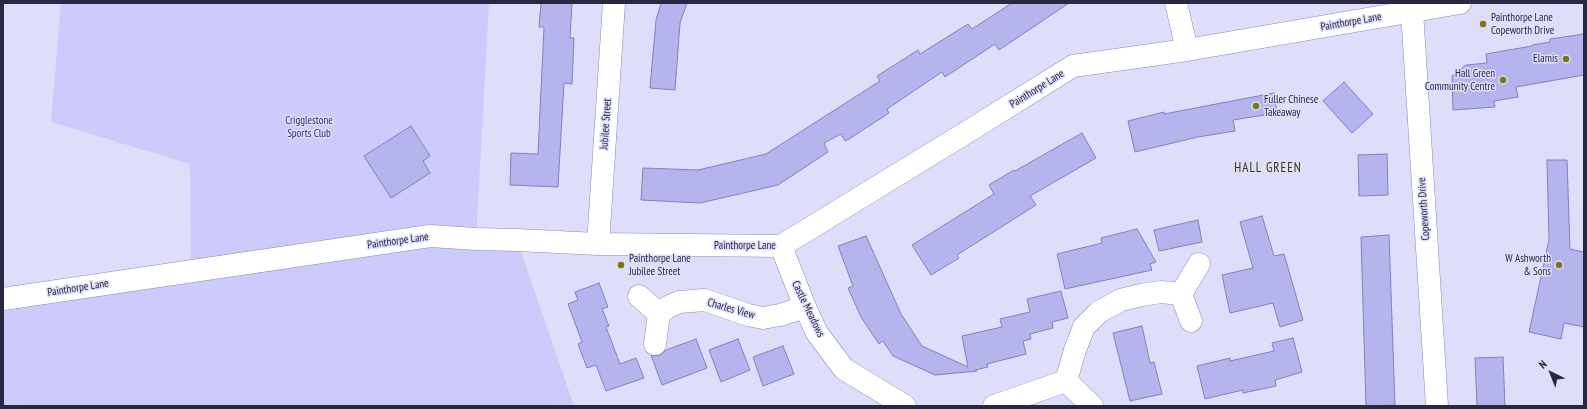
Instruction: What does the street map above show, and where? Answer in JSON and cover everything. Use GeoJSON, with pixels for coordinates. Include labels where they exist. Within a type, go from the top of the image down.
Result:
{"type":"FeatureCollection","features":[{"type":"Feature","properties":{"kind":"street","name":"Jubilee Street"},"geometry":{"type":"LineString","coordinates":[[598,244],[614,3]]}},
{"type":"Feature","properties":{"kind":"street"},"geometry":{"type":"LineString","coordinates":[[1176,3],[1187,50]]}},
{"type":"Feature","properties":{"kind":"street","name":"Painthorpe Lane"},"geometry":{"type":"LineString","coordinates":[[3,299],[430,236],[598,244],[781,246],[1073,66],[1187,50],[1412,12],[1434,5],[1460,3]]}},
{"type":"Feature","properties":{"kind":"street","name":"Copeworth Drive"},"geometry":{"type":"LineString","coordinates":[[1412,12],[1437,406]]}},
{"type":"Feature","properties":{"kind":"street","name":"Castle Meadows"},"geometry":{"type":"LineString","coordinates":[[781,246],[805,307],[817,332],[844,369],[905,406]]}},
{"type":"Feature","properties":{"kind":"street"},"geometry":{"type":"LineString","coordinates":[[1181,294],[1199,264]]}},
{"type":"Feature","properties":{"kind":"street"},"geometry":{"type":"LineString","coordinates":[[1066,381],[1075,350],[1084,327],[1099,312],[1121,300],[1140,295],[1161,292],[1181,294]]}},
{"type":"Feature","properties":{"kind":"street"},"geometry":{"type":"LineString","coordinates":[[1181,294],[1191,321]]}},
{"type":"Feature","properties":{"kind":"street"},"geometry":{"type":"LineString","coordinates":[[639,296],[659,314],[655,344]]}},
{"type":"Feature","properties":{"kind":"street","name":"Charles View"},"geometry":{"type":"LineString","coordinates":[[659,314],[668,306],[680,302],[705,300],[748,315],[763,318],[780,315],[805,307]]}},
{"type":"Feature","properties":{"kind":"street"},"geometry":{"type":"LineString","coordinates":[[994,406],[1066,381]]}},
{"type":"Feature","properties":{"kind":"street"},"geometry":{"type":"LineString","coordinates":[[1066,381],[1092,406]]}},
{"type":"Feature","properties":{"kind":"green space","name":"Crigglestone Sports Club"},"geometry":{"type":"Polygon","coordinates":[[[61,3],[489,3],[476,239],[517,240],[574,406],[3,406],[3,312],[191,270],[190,164],[51,122],[61,3]]]}},
{"type":"Feature","properties":{"kind":"building"},"geometry":{"type":"Polygon","coordinates":[[[541,3],[572,3],[570,38],[574,38],[572,84],[564,83],[558,187],[510,185],[511,153],[538,154],[544,27],[539,27],[541,3]]]}},
{"type":"Feature","properties":{"kind":"building"},"geometry":{"type":"Polygon","coordinates":[[[661,3],[687,3],[680,23],[675,90],[650,88],[656,20],[661,3]]]}},
{"type":"Feature","properties":{"kind":"building"},"geometry":{"type":"Polygon","coordinates":[[[1012,3],[1069,3],[999,50],[995,44],[945,77],[942,72],[887,109],[889,113],[849,139],[845,141],[841,134],[824,143],[828,152],[778,185],[700,203],[641,200],[643,168],[698,170],[766,154],[880,81],[877,76],[918,50],[920,54],[968,24],[972,29],[1012,3]]]}},
{"type":"Feature","properties":{"kind":"building"},"geometry":{"type":"Polygon","coordinates":[[[1584,34],[1584,75],[1516,87],[1518,97],[1494,101],[1495,107],[1453,110],[1452,76],[1466,65],[1487,63],[1486,54],[1550,42],[1550,39],[1584,34]]]}},
{"type":"Feature","properties":{"kind":"building"},"geometry":{"type":"Polygon","coordinates":[[[1344,82],[1373,114],[1352,133],[1323,101],[1344,82]]]}},
{"type":"Feature","properties":{"kind":"building"},"geometry":{"type":"Polygon","coordinates":[[[1274,93],[1277,113],[1233,120],[1235,131],[1198,137],[1135,152],[1128,121],[1164,112],[1164,114],[1274,93]]]}},
{"type":"Feature","properties":{"kind":"building"},"geometry":{"type":"Polygon","coordinates":[[[411,126],[430,156],[423,161],[430,173],[391,198],[364,156],[411,126]]]}},
{"type":"Feature","properties":{"kind":"building"},"geometry":{"type":"Polygon","coordinates":[[[1082,133],[1096,158],[1030,196],[1036,205],[957,255],[959,258],[931,275],[912,245],[994,194],[989,185],[1082,133]]]}},
{"type":"Feature","properties":{"kind":"building"},"geometry":{"type":"Polygon","coordinates":[[[1387,154],[1388,195],[1359,196],[1358,155],[1387,154]]]}},
{"type":"Feature","properties":{"kind":"building"},"geometry":{"type":"Polygon","coordinates":[[[1547,160],[1567,160],[1570,249],[1584,252],[1584,327],[1564,323],[1561,339],[1529,332],[1549,240],[1547,160]]]}},
{"type":"Feature","properties":{"kind":"building"},"geometry":{"type":"Polygon","coordinates":[[[1262,216],[1274,256],[1284,254],[1303,320],[1280,327],[1273,303],[1230,313],[1222,275],[1253,268],[1240,222],[1262,216]]]}},
{"type":"Feature","properties":{"kind":"building"},"geometry":{"type":"Polygon","coordinates":[[[1198,220],[1202,242],[1159,251],[1154,230],[1198,220]]]}},
{"type":"Feature","properties":{"kind":"building"},"geometry":{"type":"Polygon","coordinates":[[[1137,229],[1156,262],[1150,264],[1152,270],[1065,289],[1057,254],[1102,243],[1101,238],[1137,229]]]}},
{"type":"Feature","properties":{"kind":"building"},"geometry":{"type":"Polygon","coordinates":[[[1389,235],[1395,405],[1366,406],[1361,237],[1389,235]]]}},
{"type":"Feature","properties":{"kind":"building"},"geometry":{"type":"Polygon","coordinates":[[[866,236],[901,314],[922,346],[968,367],[962,336],[1002,327],[1000,319],[1030,312],[1027,299],[1061,291],[1068,318],[1052,322],[1053,328],[1030,334],[1031,339],[1023,341],[1026,354],[987,364],[988,367],[975,370],[977,371],[935,375],[893,356],[883,341],[879,344],[861,317],[848,288],[853,286],[838,246],[866,236]]]}},
{"type":"Feature","properties":{"kind":"building"},"geometry":{"type":"Polygon","coordinates":[[[599,283],[608,307],[602,309],[609,326],[606,327],[620,364],[636,358],[644,378],[606,391],[596,365],[587,368],[578,344],[582,342],[568,304],[578,300],[575,292],[599,283]]]}},
{"type":"Feature","properties":{"kind":"building"},"geometry":{"type":"Polygon","coordinates":[[[1142,326],[1150,363],[1154,362],[1162,394],[1130,401],[1113,333],[1142,326]]]}},
{"type":"Feature","properties":{"kind":"building"},"geometry":{"type":"Polygon","coordinates":[[[1293,338],[1302,372],[1275,380],[1276,386],[1243,393],[1243,390],[1205,399],[1197,366],[1230,358],[1230,361],[1274,351],[1272,343],[1293,338]]]}},
{"type":"Feature","properties":{"kind":"building"},"geometry":{"type":"Polygon","coordinates":[[[696,339],[707,368],[662,385],[651,355],[659,356],[666,350],[696,339]]]}},
{"type":"Feature","properties":{"kind":"building"},"geometry":{"type":"Polygon","coordinates":[[[738,339],[750,370],[721,382],[709,350],[738,339]]]}},
{"type":"Feature","properties":{"kind":"building"},"geometry":{"type":"Polygon","coordinates":[[[783,346],[794,374],[763,386],[753,357],[783,346]]]}},
{"type":"Feature","properties":{"kind":"building"},"geometry":{"type":"Polygon","coordinates":[[[1503,357],[1505,406],[1477,406],[1475,358],[1503,357]]]}},
{"type":"Feature","properties":{"kind":"place","name":"Painthorpe Lane Copeworth Drive"},"geometry":{"type":"Point","coordinates":[1483,24]}},
{"type":"Feature","properties":{"kind":"place","name":"Elamis"},"geometry":{"type":"Point","coordinates":[1566,59]}},
{"type":"Feature","properties":{"kind":"place","name":"Hall Green Community Centre"},"geometry":{"type":"Point","coordinates":[1503,80]}},
{"type":"Feature","properties":{"kind":"place","name":"Fuller Chinese Takeaway"},"geometry":{"type":"Point","coordinates":[1256,106]}},
{"type":"Feature","properties":{"kind":"place","name":"Painthorpe Lane Jubilee Street"},"geometry":{"type":"Point","coordinates":[621,265]}},
{"type":"Feature","properties":{"kind":"place","name":"W Ashworth & Sons"},"geometry":{"type":"Point","coordinates":[1559,265]}},
{"type":"Feature","properties":{"kind":"district","name":"HALL GREEN"},"geometry":{"type":"Point","coordinates":[1268,168]}}]}
